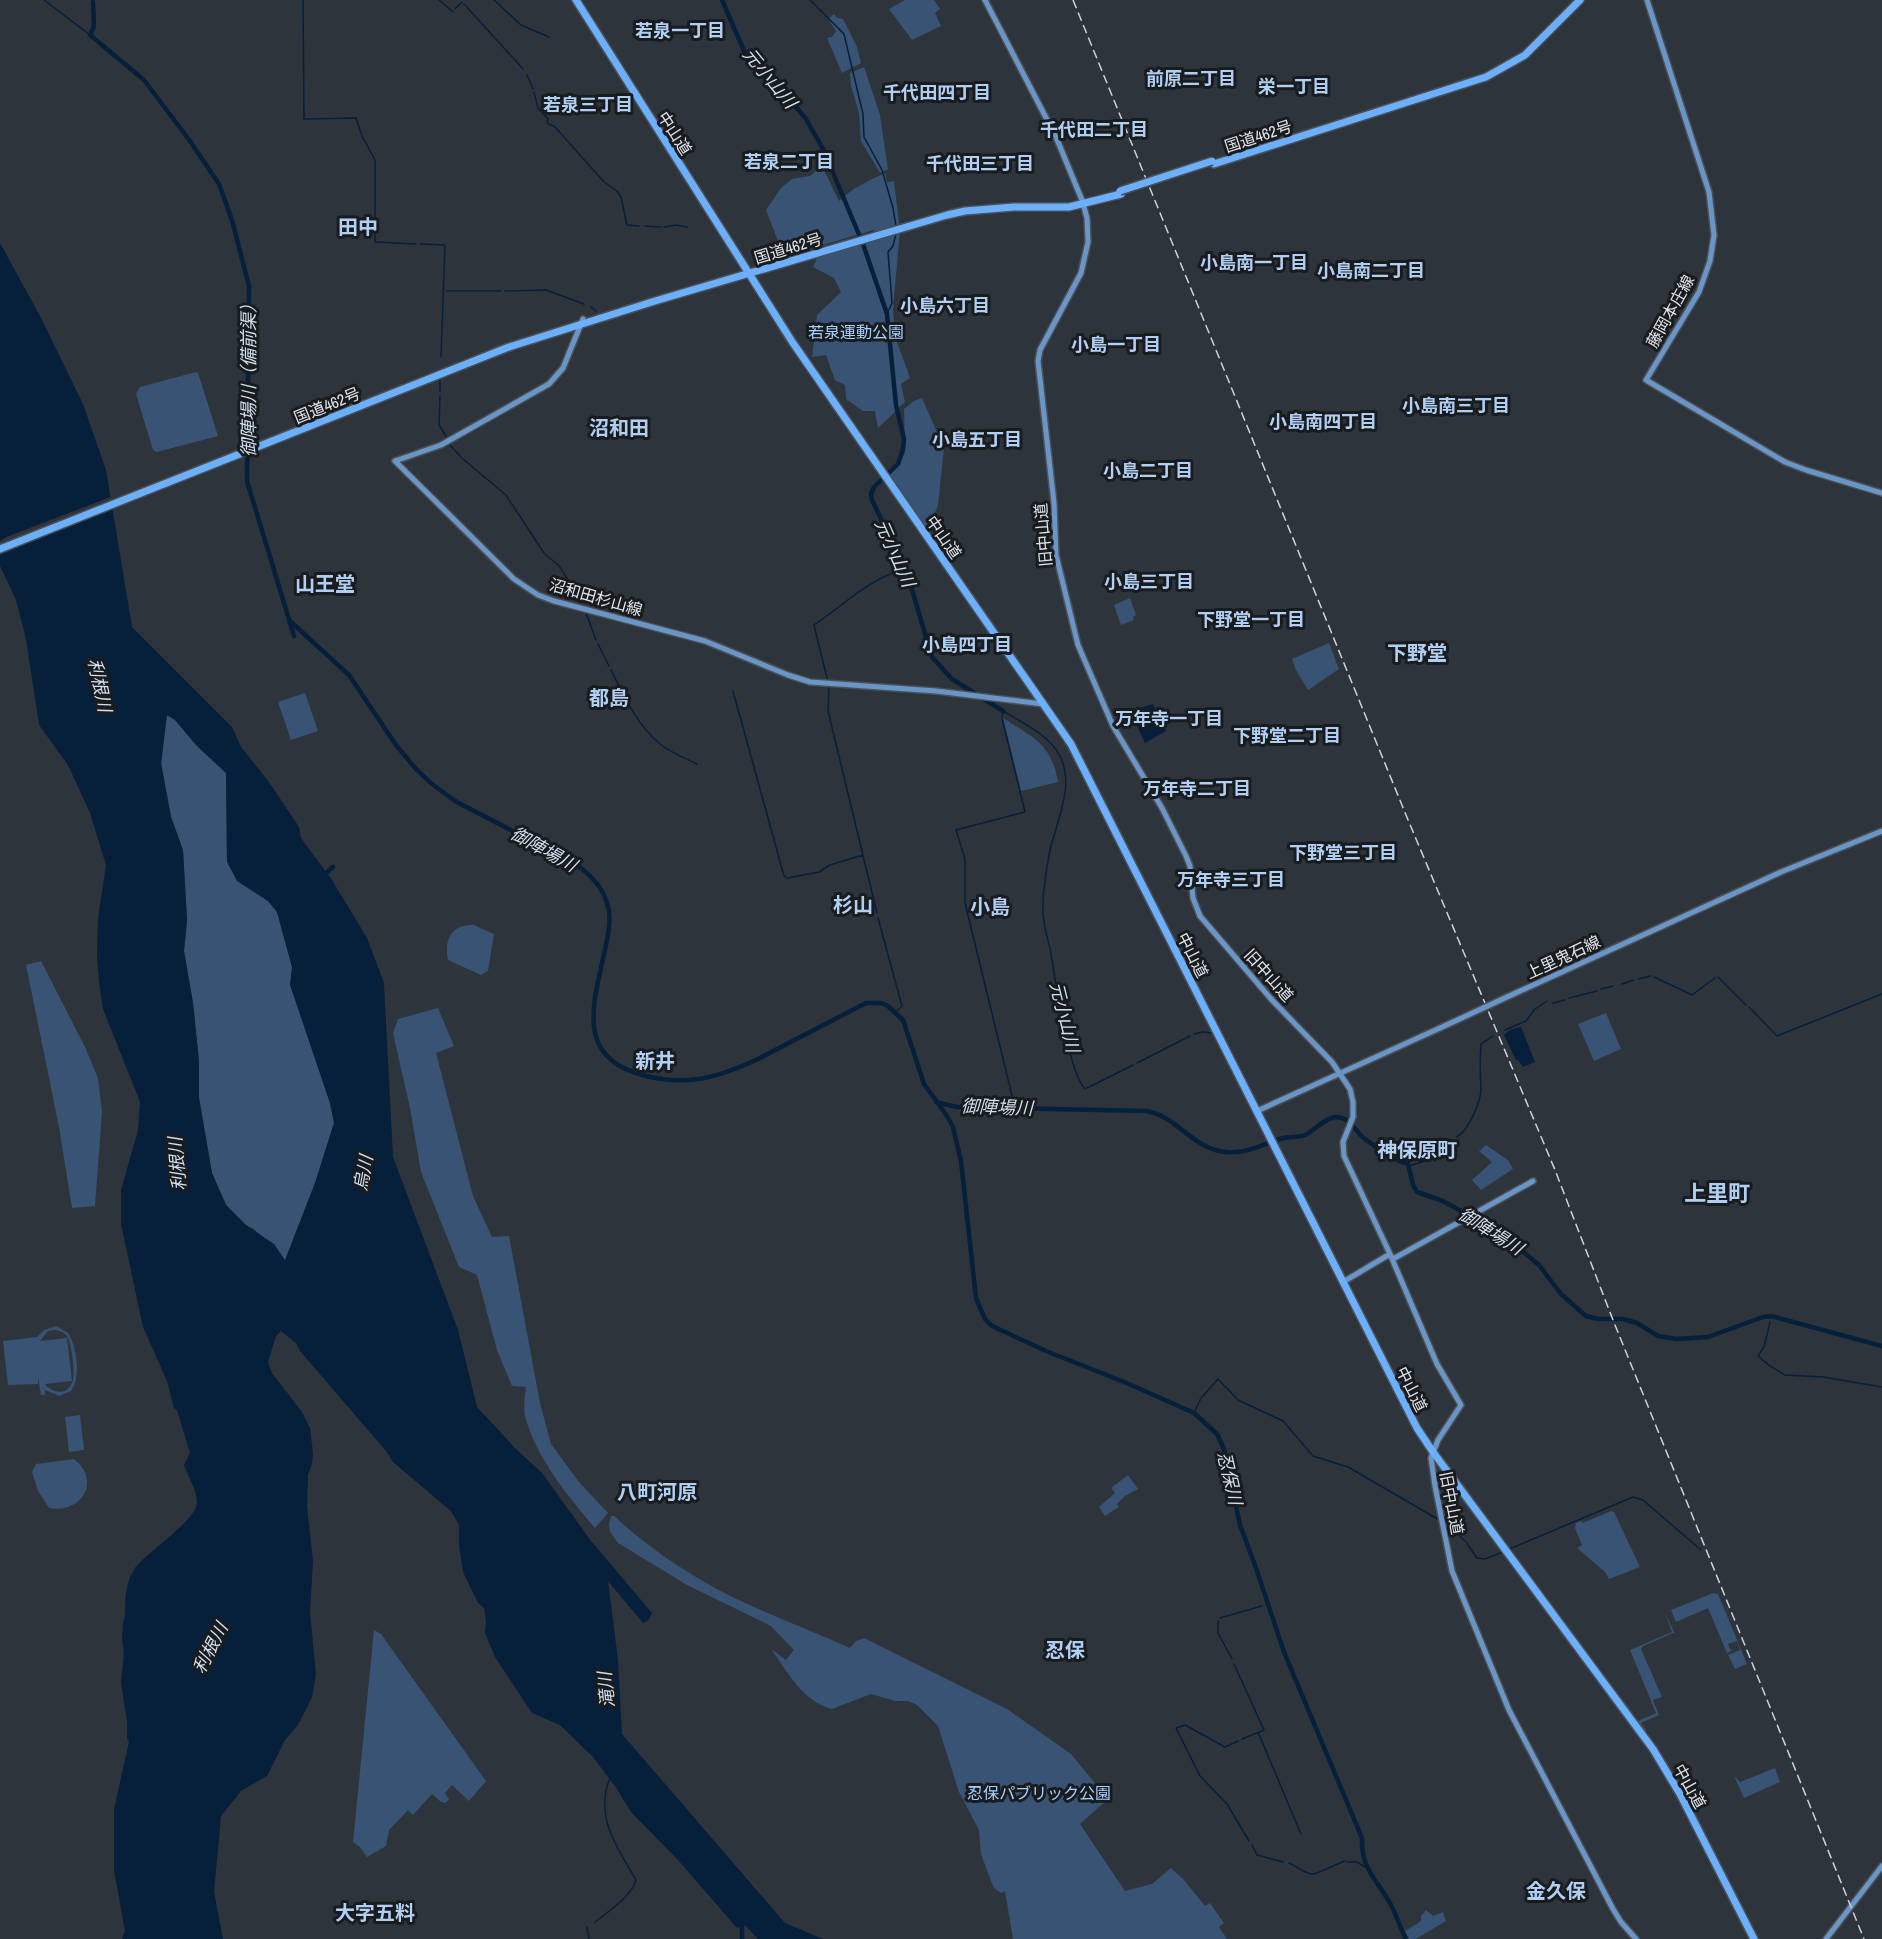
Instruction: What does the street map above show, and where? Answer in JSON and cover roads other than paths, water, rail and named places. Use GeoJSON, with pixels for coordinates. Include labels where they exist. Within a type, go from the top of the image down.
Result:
{"type":"FeatureCollection","features":[{"type":"Feature","properties":{"kind":"highway","name":"中山道"},"geometry":{"type":"LineString","coordinates":[[576,0],[793,344],[1064,734],[1086,771],[1407,1410],[1433,1452],[1653,1749],[1680,1794],[1754,1939]]}},
{"type":"Feature","properties":{"kind":"highway","name":"国道462号"},"geometry":{"type":"LineString","coordinates":[[1213,163],[1497,69],[1527,49],[1575,0]]}},
{"type":"Feature","properties":{"kind":"highway","name":"国道462号"},"geometry":{"type":"LineString","coordinates":[[0,547],[501,346],[901,226],[966,211],[1014,207],[1054,208],[1120,192],[1486,77],[1525,55],[1580,0]]}},
{"type":"Feature","properties":{"kind":"main road","name":"旧中山道"},"geometry":{"type":"LineString","coordinates":[[985,0],[1039,103],[1083,202],[1088,234],[1084,266],[1040,350],[1038,361],[1054,503],[1056,555],[1073,629],[1082,656],[1113,726],[1155,795],[1186,856],[1190,866],[1193,898],[1200,916],[1225,948],[1341,1073],[1352,1096],[1351,1123],[1342,1145],[1344,1156],[1392,1256],[1437,1364],[1461,1405],[1438,1440],[1433,1452],[1432,1469],[1454,1576],[1509,1710],[1613,1909],[1622,1924],[1636,1939]]}},
{"type":"Feature","properties":{"kind":"main road","name":"藤岡本庄線"},"geometry":{"type":"LineString","coordinates":[[1647,0],[1707,186],[1712,209],[1713,235],[1710,261],[1699,292],[1646,380],[1791,465],[1882,493]]}},
{"type":"Feature","properties":{"kind":"main road","name":"沼和田杉山線"},"geometry":{"type":"LineString","coordinates":[[582,321],[563,368],[549,384],[441,445],[395,461],[514,579],[538,595],[705,641],[810,682],[968,695],[1043,704]]}},
{"type":"Feature","properties":{"kind":"main road","name":"上里鬼石線"},"geometry":{"type":"LineString","coordinates":[[1257,1111],[1777,874],[1882,831]]}},
{"type":"Feature","properties":{"kind":"main road"},"geometry":{"type":"LineString","coordinates":[[1343,1282],[1533,1181]]}},
{"type":"Feature","properties":{"kind":"main road"},"geometry":{"type":"LineString","coordinates":[[1826,1939],[1882,1866]]}},
{"type":"Feature","properties":{"kind":"water"},"geometry":{"type":"Polygon","coordinates":[[[0,243],[40,316],[83,404],[106,470],[132,627],[232,727],[241,747],[269,782],[299,827],[301,838],[332,880],[367,938],[384,983],[393,1157],[458,1330],[477,1407],[542,1473],[591,1541],[652,1613],[649,1620],[643,1623],[608,1581],[618,1660],[622,1734],[785,1923],[823,1939],[758,1939],[745,1925],[737,1928],[678,1860],[631,1812],[593,1757],[560,1725],[532,1713],[495,1657],[485,1633],[484,1608],[478,1603],[463,1572],[459,1525],[451,1511],[393,1462],[300,1351],[296,1343],[281,1331],[276,1336],[268,1362],[272,1373],[302,1412],[310,1428],[313,1453],[308,1475],[307,1507],[313,1561],[310,1612],[316,1675],[312,1697],[298,1725],[285,1740],[267,1776],[241,1791],[221,1816],[214,1892],[223,1939],[122,1939],[125,1931],[114,1870],[114,1809],[129,1742],[121,1683],[126,1592],[135,1568],[190,1517],[197,1501],[194,1487],[184,1465],[190,1453],[177,1410],[174,1408],[167,1381],[143,1327],[121,1224],[121,1190],[138,1130],[140,1102],[103,1009],[99,982],[98,918],[106,865],[90,813],[68,765],[39,725],[26,639],[16,600],[0,566],[0,243]],[[167,715],[161,763],[171,817],[183,850],[187,920],[184,951],[193,1003],[199,1061],[199,1098],[212,1173],[226,1205],[246,1225],[274,1244],[285,1260],[315,1183],[334,1123],[330,1103],[290,985],[292,967],[277,912],[268,901],[237,881],[227,862],[226,773],[197,746],[175,720],[167,715]]]}},
{"type":"Feature","properties":{"kind":"water"},"geometry":{"type":"Polygon","coordinates":[[[1153,704],[1166,731],[1145,743],[1130,711],[1153,704]]]}},
{"type":"Feature","properties":{"kind":"water"},"geometry":{"type":"Polygon","coordinates":[[[1521,1027],[1535,1062],[1523,1067],[1516,1060],[1504,1035],[1510,1030],[1521,1027]]]}},
{"type":"Feature","properties":{"kind":"waterway","name":"御陣場川"},"geometry":{"type":"LineString","coordinates":[[44,0],[90,35]]}},
{"type":"Feature","properties":{"kind":"waterway"},"geometry":{"type":"LineString","coordinates":[[303,0],[304,119],[356,118],[362,136],[375,160],[375,242],[416,244]]}},
{"type":"Feature","properties":{"kind":"waterway"},"geometry":{"type":"LineString","coordinates":[[439,0],[453,12]]}},
{"type":"Feature","properties":{"kind":"waterway"},"geometry":{"type":"LineString","coordinates":[[494,0],[521,25],[549,37]]}},
{"type":"Feature","properties":{"kind":"waterway","name":"元小山川"},"geometry":{"type":"LineString","coordinates":[[722,0],[745,53],[759,71],[791,101],[806,119],[823,149],[863,244],[887,314],[896,405],[904,439],[898,464],[874,487],[871,494],[907,573],[932,657],[952,679],[1003,711]]}},
{"type":"Feature","properties":{"kind":"waterway"},"geometry":{"type":"LineString","coordinates":[[810,0],[844,34],[863,114],[864,137],[882,170],[896,226]]}},
{"type":"Feature","properties":{"kind":"waterway","name":"御陣場川（備前渠）"},"geometry":{"type":"LineString","coordinates":[[93,2],[94,26],[90,35],[144,80],[219,184],[232,220],[249,286],[247,481],[294,636]]}},
{"type":"Feature","properties":{"kind":"waterway"},"geometry":{"type":"LineString","coordinates":[[455,9],[462,2]]}},
{"type":"Feature","properties":{"kind":"waterway"},"geometry":{"type":"LineString","coordinates":[[464,4],[523,69]]}},
{"type":"Feature","properties":{"kind":"waterway"},"geometry":{"type":"LineString","coordinates":[[527,75],[533,89]]}},
{"type":"Feature","properties":{"kind":"waterway"},"geometry":{"type":"LineString","coordinates":[[534,92],[538,108],[548,119],[547,123],[555,127],[604,182],[617,191],[621,197],[627,225],[639,226]]}},
{"type":"Feature","properties":{"kind":"waterway"},"geometry":{"type":"LineString","coordinates":[[664,227],[676,225],[687,227]]}},
{"type":"Feature","properties":{"kind":"waterway"},"geometry":{"type":"LineString","coordinates":[[645,226],[661,227]]}},
{"type":"Feature","properties":{"kind":"waterway"},"geometry":{"type":"LineString","coordinates":[[887,314],[892,303],[888,252],[893,246],[896,234]]}},
{"type":"Feature","properties":{"kind":"waterway"},"geometry":{"type":"LineString","coordinates":[[420,244],[445,245],[441,357]]}},
{"type":"Feature","properties":{"kind":"waterway"},"geometry":{"type":"LineString","coordinates":[[505,291],[546,290],[584,304]]}},
{"type":"Feature","properties":{"kind":"waterway"},"geometry":{"type":"LineString","coordinates":[[447,291],[501,291]]}},
{"type":"Feature","properties":{"kind":"waterway"},"geometry":{"type":"LineString","coordinates":[[591,307],[596,311]]}},
{"type":"Feature","properties":{"kind":"waterway"},"geometry":{"type":"LineString","coordinates":[[440,379],[440,391]]}},
{"type":"Feature","properties":{"kind":"waterway"},"geometry":{"type":"LineString","coordinates":[[440,396],[439,425],[447,438]]}},
{"type":"Feature","properties":{"kind":"waterway"},"geometry":{"type":"LineString","coordinates":[[449,444],[463,459],[506,495],[544,553],[559,566],[568,580]]}},
{"type":"Feature","properties":{"kind":"waterway"},"geometry":{"type":"LineString","coordinates":[[828,682],[814,625],[870,585],[894,572],[906,569]]}},
{"type":"Feature","properties":{"kind":"waterway"},"geometry":{"type":"LineString","coordinates":[[586,613],[596,640]]}},
{"type":"Feature","properties":{"kind":"waterway","name":"忍保川"},"geometry":{"type":"LineString","coordinates":[[290,621],[349,675],[396,745],[432,784],[455,801],[574,863],[597,884],[608,906],[609,922],[594,1006],[594,1024],[597,1041],[607,1056],[622,1067],[661,1079],[702,1079],[728,1072],[756,1060],[866,1003],[881,1003],[888,1006],[903,1020],[924,1084],[953,1127],[961,1161],[976,1298],[985,1319],[992,1326],[1046,1351],[1194,1413],[1217,1434],[1224,1449],[1240,1525],[1284,1652],[1362,1838],[1362,1849],[1367,1866],[1391,1905],[1406,1939]]}},
{"type":"Feature","properties":{"kind":"waterway"},"geometry":{"type":"LineString","coordinates":[[598,644],[609,666]]}},
{"type":"Feature","properties":{"kind":"waterway"},"geometry":{"type":"LineString","coordinates":[[611,670],[644,728],[660,744],[697,764]]}},
{"type":"Feature","properties":{"kind":"waterway"},"geometry":{"type":"LineString","coordinates":[[829,687],[828,711],[877,913]]}},
{"type":"Feature","properties":{"kind":"waterway"},"geometry":{"type":"LineString","coordinates":[[733,691],[784,876],[787,878],[819,872],[830,865],[863,855]]}},
{"type":"Feature","properties":{"kind":"waterway"},"geometry":{"type":"LineString","coordinates":[[1015,1108],[965,903],[965,859],[956,830],[1025,812],[1002,718],[1003,711],[1035,730],[1049,742],[1060,756],[1064,766],[1066,786],[1048,858],[1043,912],[1068,1044],[1073,1064],[1085,1089]]}},
{"type":"Feature","properties":{"kind":"waterway"},"geometry":{"type":"LineString","coordinates":[[323,876],[333,867]]}},
{"type":"Feature","properties":{"kind":"waterway"},"geometry":{"type":"LineString","coordinates":[[878,918],[902,1006],[896,1012]]}},
{"type":"Feature","properties":{"kind":"waterway"},"geometry":{"type":"LineString","coordinates":[[1638,979],[1651,976]]}},
{"type":"Feature","properties":{"kind":"waterway"},"geometry":{"type":"LineString","coordinates":[[1654,977],[1692,995],[1715,978]]}},
{"type":"Feature","properties":{"kind":"waterway"},"geometry":{"type":"LineString","coordinates":[[1718,977],[1746,1005]]}},
{"type":"Feature","properties":{"kind":"waterway"},"geometry":{"type":"LineString","coordinates":[[1622,984],[1634,980]]}},
{"type":"Feature","properties":{"kind":"waterway"},"geometry":{"type":"LineString","coordinates":[[1601,989],[1613,986]]}},
{"type":"Feature","properties":{"kind":"waterway"},"geometry":{"type":"LineString","coordinates":[[1569,998],[1597,991]]}},
{"type":"Feature","properties":{"kind":"waterway"},"geometry":{"type":"LineString","coordinates":[[1749,1007],[1777,1036],[1882,994]]}},
{"type":"Feature","properties":{"kind":"waterway"},"geometry":{"type":"LineString","coordinates":[[1553,1003],[1565,1000]]}},
{"type":"Feature","properties":{"kind":"waterway"},"geometry":{"type":"LineString","coordinates":[[1505,1030],[1526,1021],[1535,1009],[1547,1001]]}},
{"type":"Feature","properties":{"kind":"waterway","name":"元小山川"},"geometry":{"type":"LineString","coordinates":[[1194,1034],[1211,1033]]}},
{"type":"Feature","properties":{"kind":"waterway","name":"元小山川"},"geometry":{"type":"LineString","coordinates":[[1137,1063],[1190,1036]]}},
{"type":"Feature","properties":{"kind":"waterway"},"geometry":{"type":"LineString","coordinates":[[1457,1137],[1474,1115],[1481,1093],[1481,1044],[1493,1036]]}},
{"type":"Feature","properties":{"kind":"waterway","name":"元小山川"},"geometry":{"type":"LineString","coordinates":[[1087,1088],[1133,1065]]}},
{"type":"Feature","properties":{"kind":"waterway","name":"御陣場川"},"geometry":{"type":"LineString","coordinates":[[936,1102],[957,1107],[1147,1111],[1158,1114],[1204,1145],[1226,1152],[1248,1150],[1283,1138],[1302,1136],[1329,1119],[1342,1118],[1380,1150],[1408,1164],[1417,1192],[1443,1201],[1502,1234],[1539,1265],[1561,1294],[1586,1316],[1598,1319],[1623,1319],[1637,1323],[1658,1336],[1677,1339],[1708,1337],[1771,1316],[1882,1346]]}},
{"type":"Feature","properties":{"kind":"waterway"},"geometry":{"type":"LineString","coordinates":[[1409,1166],[1432,1159],[1452,1140]]}},
{"type":"Feature","properties":{"kind":"waterway"},"geometry":{"type":"LineString","coordinates":[[1770,1322],[1764,1347],[1758,1356],[1785,1375],[1823,1377],[1882,1387]]}},
{"type":"Feature","properties":{"kind":"waterway"},"geometry":{"type":"LineString","coordinates":[[1194,1413],[1201,1398],[1218,1379],[1238,1400],[1283,1421],[1313,1456],[1348,1467],[1441,1521]]}},
{"type":"Feature","properties":{"kind":"waterway"},"geometry":{"type":"LineString","coordinates":[[1507,1550],[1633,1497],[1643,1500],[1701,1550]]}},
{"type":"Feature","properties":{"kind":"waterway"},"geometry":{"type":"LineString","coordinates":[[1445,1522],[1466,1542],[1477,1558],[1485,1559],[1503,1552]]}},
{"type":"Feature","properties":{"kind":"waterway"},"geometry":{"type":"LineString","coordinates":[[1220,1618],[1262,1606]]}},
{"type":"Feature","properties":{"kind":"waterway"},"geometry":{"type":"LineString","coordinates":[[1218,1621],[1218,1633],[1232,1659]]}},
{"type":"Feature","properties":{"kind":"waterway"},"geometry":{"type":"LineString","coordinates":[[1234,1664],[1264,1730],[1242,1739]]}},
{"type":"Feature","properties":{"kind":"waterway"},"geometry":{"type":"LineString","coordinates":[[1238,1741],[1225,1747],[1185,1725],[1176,1728],[1200,1776],[1227,1804],[1249,1841]]}},
{"type":"Feature","properties":{"kind":"waterway"},"geometry":{"type":"LineString","coordinates":[[1258,1732],[1301,1834]]}},
{"type":"Feature","properties":{"kind":"waterway"},"geometry":{"type":"LineString","coordinates":[[595,1922],[625,1898],[636,1880],[615,1844],[606,1819],[606,1792],[610,1778]]}},
{"type":"Feature","properties":{"kind":"waterway"},"geometry":{"type":"LineString","coordinates":[[1252,1845],[1257,1855],[1283,1862]]}},
{"type":"Feature","properties":{"kind":"waterway"},"geometry":{"type":"LineString","coordinates":[[1289,1863],[1312,1874],[1345,1861]]}},
{"type":"Feature","properties":{"kind":"waterway"},"geometry":{"type":"LineString","coordinates":[[1347,1862],[1357,1862],[1365,1867]]}},
{"type":"Feature","properties":{"kind":"waterway","name":"滝川"},"geometry":{"type":"LineString","coordinates":[[742,1922],[742,1939]]}},
{"type":"Feature","properties":{"kind":"waterway"},"geometry":{"type":"LineString","coordinates":[[587,1927],[589,1939]]}},
{"type":"Feature","properties":{"kind":"railway"},"geometry":{"type":"LineString","coordinates":[[1073,0],[1406,815],[1555,1170],[1613,1320],[1864,1939]]}},
{"type":"Feature","properties":{"kind":"district","name":"若泉一丁目"},"geometry":{"type":"Point","coordinates":[680,30]}},
{"type":"Feature","properties":{"kind":"district","name":"前原二丁目"},"geometry":{"type":"Point","coordinates":[1191,78]}},
{"type":"Feature","properties":{"kind":"district","name":"栄一丁目"},"geometry":{"type":"Point","coordinates":[1294,86]}},
{"type":"Feature","properties":{"kind":"district","name":"千代田四丁目"},"geometry":{"type":"Point","coordinates":[937,92]}},
{"type":"Feature","properties":{"kind":"district","name":"若泉三丁目"},"geometry":{"type":"Point","coordinates":[588,104]}},
{"type":"Feature","properties":{"kind":"district","name":"千代田二丁目"},"geometry":{"type":"Point","coordinates":[1094,129]}},
{"type":"Feature","properties":{"kind":"district","name":"若泉二丁目"},"geometry":{"type":"Point","coordinates":[789,161]}},
{"type":"Feature","properties":{"kind":"district","name":"千代田三丁目"},"geometry":{"type":"Point","coordinates":[980,163]}},
{"type":"Feature","properties":{"kind":"district","name":"田中"},"geometry":{"type":"Point","coordinates":[358,226]}},
{"type":"Feature","properties":{"kind":"district","name":"小島南一丁目"},"geometry":{"type":"Point","coordinates":[1254,262]}},
{"type":"Feature","properties":{"kind":"district","name":"小島南二丁目"},"geometry":{"type":"Point","coordinates":[1371,270]}},
{"type":"Feature","properties":{"kind":"district","name":"小島六丁目"},"geometry":{"type":"Point","coordinates":[945,305]}},
{"type":"Feature","properties":{"kind":"district","name":"小島一丁目"},"geometry":{"type":"Point","coordinates":[1116,344]}},
{"type":"Feature","properties":{"kind":"district","name":"小島南三丁目"},"geometry":{"type":"Point","coordinates":[1456,405]}},
{"type":"Feature","properties":{"kind":"district","name":"小島南四丁目"},"geometry":{"type":"Point","coordinates":[1323,421]}},
{"type":"Feature","properties":{"kind":"district","name":"沼和田"},"geometry":{"type":"Point","coordinates":[619,427]}},
{"type":"Feature","properties":{"kind":"district","name":"小島五丁目"},"geometry":{"type":"Point","coordinates":[977,439]}},
{"type":"Feature","properties":{"kind":"district","name":"小島二丁目"},"geometry":{"type":"Point","coordinates":[1148,470]}},
{"type":"Feature","properties":{"kind":"district","name":"小島三丁目"},"geometry":{"type":"Point","coordinates":[1149,581]}},
{"type":"Feature","properties":{"kind":"district","name":"山王堂"},"geometry":{"type":"Point","coordinates":[325,583]}},
{"type":"Feature","properties":{"kind":"district","name":"下野堂一丁目"},"geometry":{"type":"Point","coordinates":[1251,619]}},
{"type":"Feature","properties":{"kind":"district","name":"小島四丁目"},"geometry":{"type":"Point","coordinates":[967,644]}},
{"type":"Feature","properties":{"kind":"district","name":"下野堂"},"geometry":{"type":"Point","coordinates":[1417,652]}},
{"type":"Feature","properties":{"kind":"district","name":"都島"},"geometry":{"type":"Point","coordinates":[609,697]}},
{"type":"Feature","properties":{"kind":"district","name":"万年寺一丁目"},"geometry":{"type":"Point","coordinates":[1169,718]}},
{"type":"Feature","properties":{"kind":"district","name":"下野堂二丁目"},"geometry":{"type":"Point","coordinates":[1287,735]}},
{"type":"Feature","properties":{"kind":"district","name":"万年寺二丁目"},"geometry":{"type":"Point","coordinates":[1197,788]}},
{"type":"Feature","properties":{"kind":"district","name":"下野堂三丁目"},"geometry":{"type":"Point","coordinates":[1343,852]}},
{"type":"Feature","properties":{"kind":"district","name":"万年寺三丁目"},"geometry":{"type":"Point","coordinates":[1231,879]}},
{"type":"Feature","properties":{"kind":"district","name":"杉山"},"geometry":{"type":"Point","coordinates":[853,904]}},
{"type":"Feature","properties":{"kind":"district","name":"小島"},"geometry":{"type":"Point","coordinates":[990,906]}},
{"type":"Feature","properties":{"kind":"district","name":"新井"},"geometry":{"type":"Point","coordinates":[655,1060]}},
{"type":"Feature","properties":{"kind":"district","name":"神保原町"},"geometry":{"type":"Point","coordinates":[1417,1149]}},
{"type":"Feature","properties":{"kind":"district","name":"上里町"},"geometry":{"type":"Point","coordinates":[1717,1193]}},
{"type":"Feature","properties":{"kind":"district","name":"八町河原"},"geometry":{"type":"Point","coordinates":[657,1491]}},
{"type":"Feature","properties":{"kind":"district","name":"忍保"},"geometry":{"type":"Point","coordinates":[1065,1649]}},
{"type":"Feature","properties":{"kind":"district","name":"金久保"},"geometry":{"type":"Point","coordinates":[1556,1890]}},
{"type":"Feature","properties":{"kind":"district","name":"大字五料"},"geometry":{"type":"Point","coordinates":[375,1912]}},
{"type":"Feature","properties":{"kind":"park label","name":"若泉運動公園"},"geometry":{"type":"Point","coordinates":[856,332]}},
{"type":"Feature","properties":{"kind":"park label","name":"忍保パブリック公園"},"geometry":{"type":"Point","coordinates":[1039,1793]}},
{"type":"Feature","properties":{"kind":"water label","name":"利根川"},"geometry":{"type":"Point","coordinates":[100,685]}},
{"type":"Feature","properties":{"kind":"water label","name":"利根川"},"geometry":{"type":"Point","coordinates":[177,1164]}},
{"type":"Feature","properties":{"kind":"water label","name":"烏川"},"geometry":{"type":"Point","coordinates":[363,1173]}},
{"type":"Feature","properties":{"kind":"water label","name":"利根川"},"geometry":{"type":"Point","coordinates":[210,1648]}}]}
